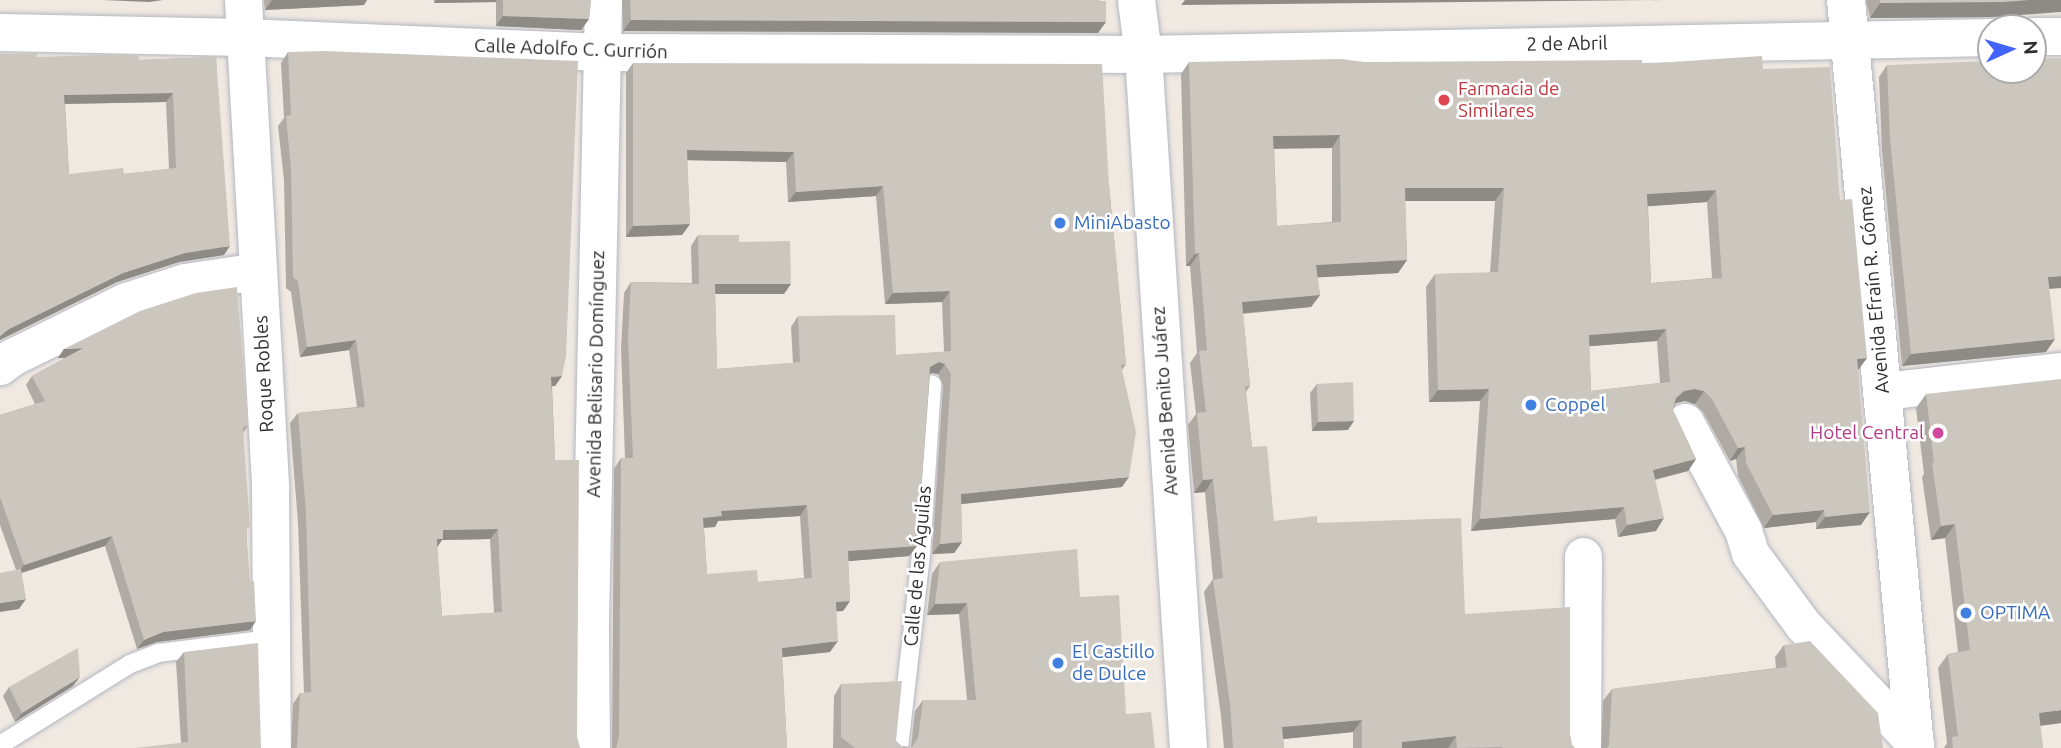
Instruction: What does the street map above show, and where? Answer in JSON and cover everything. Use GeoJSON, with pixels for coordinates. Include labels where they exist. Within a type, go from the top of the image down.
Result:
{"type":"FeatureCollection","features":[{"type":"Feature","properties":{"kind":"street","name":"Roque Robles"},"geometry":{"type":"LineString","coordinates":[[243,0],[270,488],[272,748]]}},
{"type":"Feature","properties":{"kind":"street","name":"Avenida Belisario Domínguez"},"geometry":{"type":"LineString","coordinates":[[591,748],[590,621],[603,0]]}},
{"type":"Feature","properties":{"kind":"street","name":"Avenida Benito Juárez"},"geometry":{"type":"LineString","coordinates":[[1136,0],[1143,54],[1188,748]]}},
{"type":"Feature","properties":{"kind":"street","name":"Avenida Efraín R. Gómez"},"geometry":{"type":"LineString","coordinates":[[1846,0],[1852,38],[1915,746]]}},
{"type":"Feature","properties":{"kind":"street","name":"Calle Adolfo C. Gurrión"},"geometry":{"type":"LineString","coordinates":[[0,32],[244,37],[603,52],[1143,54]]}},
{"type":"Feature","properties":{"kind":"street","name":"2 de Abril"},"geometry":{"type":"LineString","coordinates":[[1143,54],[1977,37]]}},
{"type":"Feature","properties":{"kind":"street"},"geometry":{"type":"LineString","coordinates":[[0,366],[12,357],[126,301],[185,282],[258,271]]}},
{"type":"Feature","properties":{"kind":"street"},"geometry":{"type":"LineString","coordinates":[[1883,391],[2061,371]]}},
{"type":"Feature","properties":{"kind":"street"},"geometry":{"type":"LineString","coordinates":[[1685,422],[1743,530],[1750,553],[1803,625],[1915,746]]}},
{"type":"Feature","properties":{"kind":"street"},"geometry":{"type":"LineString","coordinates":[[1582,748],[1583,556]]}},
{"type":"Feature","properties":{"kind":"lane","name":"Calle de las Águilas"},"geometry":{"type":"LineString","coordinates":[[899,748],[921,555],[932,384]]}},
{"type":"Feature","properties":{"kind":"lane"},"geometry":{"type":"LineString","coordinates":[[0,745],[130,664],[158,653],[271,639]]}},
{"type":"Feature","properties":{"kind":"building"},"geometry":{"type":"Polygon","coordinates":[[[503,0],[591,0],[589,19],[503,16],[503,0]]]}},
{"type":"Feature","properties":{"kind":"building"},"geometry":{"type":"Polygon","coordinates":[[[630,0],[1100,0],[1106,1],[1106,22],[631,20],[630,0]]]}},
{"type":"Feature","properties":{"kind":"building"},"geometry":{"type":"Polygon","coordinates":[[[1880,0],[2029,0],[1880,3],[1880,0]]]}},
{"type":"Feature","properties":{"kind":"building"},"geometry":{"type":"Polygon","coordinates":[[[324,51],[578,61],[566,356],[562,376],[551,377],[555,460],[579,460],[577,738],[580,748],[297,748],[300,693],[311,692],[306,513],[298,413],[365,407],[356,340],[307,347],[298,281],[293,277],[291,169],[286,116],[291,115],[288,52],[324,51]],[[498,529],[443,530],[443,539],[437,539],[442,616],[502,612],[498,529]]]}},
{"type":"Feature","properties":{"kind":"building"},"geometry":{"type":"Polygon","coordinates":[[[37,53],[37,57],[129,54],[139,56],[139,60],[216,57],[230,246],[185,253],[123,273],[9,329],[0,336],[0,54],[37,53]],[[173,93],[64,95],[69,174],[123,168],[124,174],[176,168],[173,93]]]}},
{"type":"Feature","properties":{"kind":"building"},"geometry":{"type":"Polygon","coordinates":[[[1762,56],[1763,69],[1830,67],[1840,200],[1852,199],[1867,358],[1857,359],[1870,512],[1825,517],[1824,510],[1773,515],[1746,463],[1745,447],[1738,448],[1712,399],[1704,391],[1694,389],[1684,391],[1676,398],[1673,410],[1696,459],[1653,470],[1664,518],[1627,525],[1624,507],[1480,519],[1489,389],[1438,390],[1435,274],[1498,272],[1504,188],[1405,188],[1407,260],[1316,265],[1320,295],[1242,302],[1250,386],[1245,386],[1252,447],[1267,446],[1274,521],[1317,516],[1317,523],[1461,518],[1465,614],[1570,607],[1570,735],[1575,748],[1457,748],[1456,736],[1402,742],[1402,748],[1362,748],[1362,720],[1282,727],[1284,748],[1233,748],[1230,704],[1213,580],[1223,578],[1213,479],[1203,480],[1197,413],[1206,412],[1199,351],[1207,350],[1199,253],[1195,254],[1189,62],[1341,59],[1365,62],[1642,60],[1642,64],[1762,56]],[[1340,135],[1273,136],[1277,226],[1341,222],[1340,135]],[[1716,190],[1647,194],[1651,283],[1722,278],[1716,190]],[[1666,329],[1589,335],[1591,391],[1670,382],[1666,329]]]}},
{"type":"Feature","properties":{"kind":"building"},"geometry":{"type":"Polygon","coordinates":[[[2047,58],[2061,58],[2061,276],[2048,277],[2055,339],[1911,354],[1890,138],[1887,65],[1977,62],[1977,84],[2047,84],[2047,58]]]}},
{"type":"Feature","properties":{"kind":"building"},"geometry":{"type":"Polygon","coordinates":[[[633,63],[1102,64],[1109,185],[1126,364],[1121,365],[1136,432],[1129,477],[961,494],[962,542],[940,544],[951,374],[945,364],[939,362],[930,367],[917,546],[848,551],[850,601],[836,602],[838,641],[782,648],[787,748],[616,748],[619,737],[621,458],[633,458],[628,337],[631,282],[699,284],[698,235],[739,235],[739,242],[790,241],[791,284],[715,284],[717,369],[800,362],[798,316],[895,315],[896,355],[951,351],[950,291],[893,293],[883,186],[796,192],[794,152],[687,150],[690,224],[633,226],[633,63]],[[807,505],[721,511],[722,516],[703,518],[707,574],[757,570],[758,582],[812,578],[807,505]]]}},
{"type":"Feature","properties":{"kind":"building"},"geometry":{"type":"Polygon","coordinates":[[[237,287],[248,426],[243,427],[250,527],[246,528],[250,582],[254,581],[256,621],[163,632],[144,640],[112,536],[24,565],[0,497],[0,415],[45,401],[32,376],[83,348],[64,349],[140,311],[196,293],[237,287]]]}},
{"type":"Feature","properties":{"kind":"building"},"geometry":{"type":"Polygon","coordinates":[[[2061,379],[2061,710],[2039,713],[2043,748],[1953,748],[1952,737],[1958,736],[1948,654],[1970,650],[1955,524],[1941,526],[1926,394],[2061,379]]]}},
{"type":"Feature","properties":{"kind":"building"},"geometry":{"type":"Polygon","coordinates":[[[1353,382],[1354,421],[1318,422],[1317,384],[1353,382]]]}},
{"type":"Feature","properties":{"kind":"building"},"geometry":{"type":"Polygon","coordinates":[[[1077,549],[1080,597],[1119,595],[1126,714],[1151,712],[1155,748],[855,748],[841,737],[841,684],[902,681],[896,741],[901,746],[912,747],[918,738],[923,700],[976,700],[967,603],[935,604],[940,562],[1077,549]]]}},
{"type":"Feature","properties":{"kind":"building"},"geometry":{"type":"Polygon","coordinates":[[[21,569],[26,599],[0,603],[0,573],[21,569]]]}},
{"type":"Feature","properties":{"kind":"building"},"geometry":{"type":"Polygon","coordinates":[[[1810,641],[1878,713],[1883,748],[1607,748],[1612,689],[1787,667],[1784,645],[1810,641]]]}},
{"type":"Feature","properties":{"kind":"building"},"geometry":{"type":"Polygon","coordinates":[[[258,643],[261,748],[135,748],[188,742],[184,652],[258,643]]]}},
{"type":"Feature","properties":{"kind":"building"},"geometry":{"type":"Polygon","coordinates":[[[78,648],[80,677],[22,713],[9,687],[78,648]]]}},
{"type":"Feature","properties":{"kind":"place","name":"Farmacia de Similares"},"geometry":{"type":"Point","coordinates":[1444,100]}},
{"type":"Feature","properties":{"kind":"place","name":"MiniAbasto"},"geometry":{"type":"Point","coordinates":[1060,223]}},
{"type":"Feature","properties":{"kind":"place","name":"Coppel"},"geometry":{"type":"Point","coordinates":[1531,405]}},
{"type":"Feature","properties":{"kind":"place","name":"Hotel Central"},"geometry":{"type":"Point","coordinates":[1938,433]}},
{"type":"Feature","properties":{"kind":"place","name":"OPTIMA"},"geometry":{"type":"Point","coordinates":[1966,613]}},
{"type":"Feature","properties":{"kind":"place","name":"El Castillo de Dulce"},"geometry":{"type":"Point","coordinates":[1058,663]}}]}
